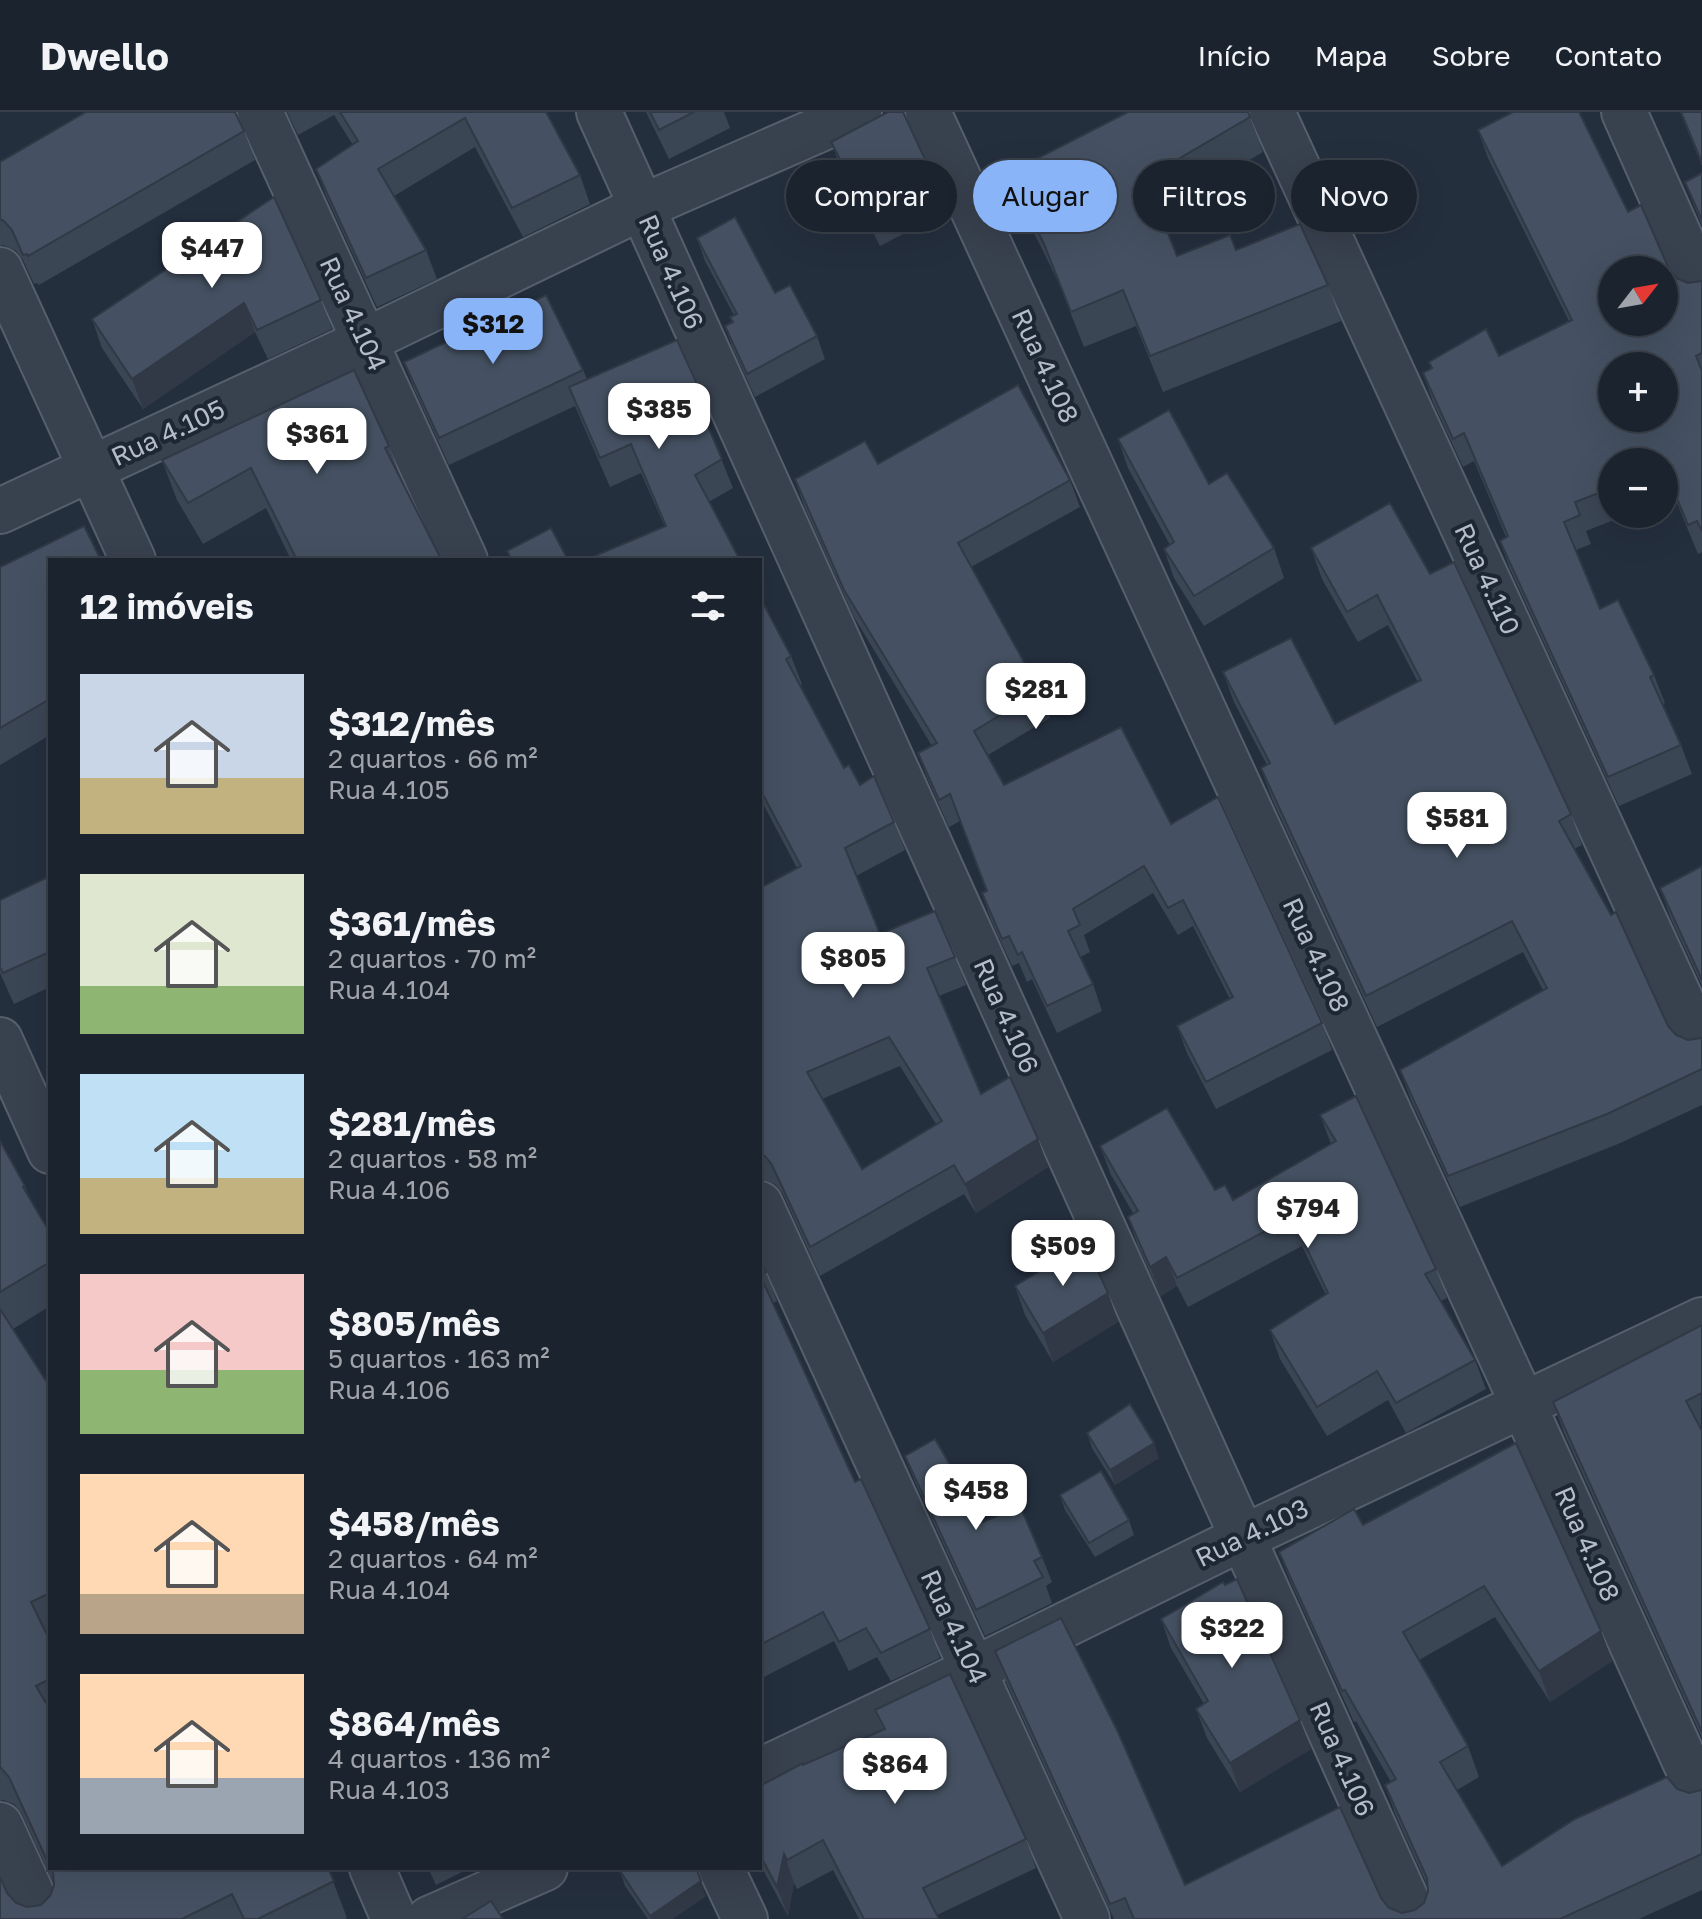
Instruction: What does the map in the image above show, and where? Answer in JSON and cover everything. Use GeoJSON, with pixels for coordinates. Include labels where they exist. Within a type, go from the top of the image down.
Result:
{"type":"FeatureCollection","features":[{"type":"Feature","properties":{"kind":"street","name":"Rua 4.104"},"geometry":{"type":"LineString","coordinates":[[260,112],[464,558]]}},
{"type":"Feature","properties":{"kind":"street","name":"Rua 4.106"},"geometry":{"type":"LineString","coordinates":[[599,112],[1415,1919]]}},
{"type":"Feature","properties":{"kind":"street","name":"Rua 4.105"},"geometry":{"type":"LineString","coordinates":[[0,511],[365,341],[642,207],[859,112]]}},
{"type":"Feature","properties":{"kind":"street","name":"Rua 4.108"},"geometry":{"type":"LineString","coordinates":[[928,112],[1702,1799]]}},
{"type":"Feature","properties":{"kind":"street","name":"Rua 4.110"},"geometry":{"type":"LineString","coordinates":[[1272,112],[1702,1046]]}},
{"type":"Feature","properties":{"kind":"street"},"geometry":{"type":"LineString","coordinates":[[1624,112],[1702,287]]}},
{"type":"Feature","properties":{"kind":"street"},"geometry":{"type":"LineString","coordinates":[[0,270],[132,558]]}},
{"type":"Feature","properties":{"kind":"street"},"geometry":{"type":"LineString","coordinates":[[0,1040],[48,1147]]}},
{"type":"Feature","properties":{"kind":"street","name":"Rua 4.104"},"geometry":{"type":"LineString","coordinates":[[762,1208],[1087,1919]]}},
{"type":"Feature","properties":{"kind":"street","name":"Rua 4.103"},"geometry":{"type":"LineString","coordinates":[[762,1770],[1702,1320]]}},
{"type":"Feature","properties":{"kind":"street"},"geometry":{"type":"LineString","coordinates":[[0,1825],[43,1919]]}},
{"type":"Feature","properties":{"kind":"street"},"geometry":{"type":"LineString","coordinates":[[373,1870],[394,1919]]}},
{"type":"Feature","properties":{"kind":"street"},"geometry":{"type":"LineString","coordinates":[[429,1919],[540,1870]]}},
{"type":"Feature","properties":{"kind":"street"},"geometry":{"type":"LineString","coordinates":[[722,1870],[745,1919]]}},
{"type":"Feature","properties":{"kind":"building"},"geometry":{"type":"Polygon","coordinates":[[[86,112],[235,112],[244,131],[28,256],[23,255],[12,230],[0,219],[0,162],[86,112]]]}},
{"type":"Feature","properties":{"kind":"building"},"geometry":{"type":"Polygon","coordinates":[[[340,112],[546,112],[580,175],[512,208],[465,118],[378,169],[426,250],[366,278],[316,169],[358,141],[340,112]]]}},
{"type":"Feature","properties":{"kind":"building"},"geometry":{"type":"Polygon","coordinates":[[[650,112],[694,112],[659,130],[650,112]]]}},
{"type":"Feature","properties":{"kind":"building"},"geometry":{"type":"Polygon","coordinates":[[[888,112],[903,112],[925,160],[840,160],[831,142],[888,112]]]}},
{"type":"Feature","properties":{"kind":"building"},"geometry":{"type":"Polygon","coordinates":[[[1128,112],[1248,112],[1250,117],[1177,160],[1133,160],[1133,232],[1167,232],[1177,256],[1230,235],[1236,250],[1291,228],[1291,232],[1304,232],[1328,285],[1150,356],[1123,290],[1071,312],[1038,232],[1117,232],[1117,160],[1034,160],[1128,112]]]}},
{"type":"Feature","properties":{"kind":"building"},"geometry":{"type":"Polygon","coordinates":[[[1513,112],[1579,112],[1628,212],[1641,205],[1663,256],[1598,256],[1598,336],[1678,336],[1678,279],[1688,283],[1702,281],[1702,353],[1696,356],[1702,371],[1702,531],[1697,521],[1688,525],[1678,501],[1678,448],[1598,448],[1598,493],[1575,502],[1580,515],[1564,522],[1600,609],[1618,600],[1654,675],[1650,677],[1681,745],[1608,777],[1500,541],[1508,536],[1464,433],[1453,439],[1423,373],[1432,368],[1429,362],[1486,329],[1499,356],[1572,320],[1478,130],[1513,112]]]}},
{"type":"Feature","properties":{"kind":"building"},"geometry":{"type":"Polygon","coordinates":[[[1681,112],[1702,112],[1702,163],[1681,112]]]}},
{"type":"Feature","properties":{"kind":"building"},"geometry":{"type":"Polygon","coordinates":[[[1702,173],[1702,220],[1685,182],[1702,173]]]}},
{"type":"Feature","properties":{"kind":"building"},"geometry":{"type":"Polygon","coordinates":[[[274,197],[321,300],[257,330],[244,303],[132,379],[92,319],[274,197]]]}},
{"type":"Feature","properties":{"kind":"building"},"geometry":{"type":"Polygon","coordinates":[[[735,217],[775,293],[790,285],[817,336],[747,374],[725,326],[733,322],[730,317],[737,314],[697,238],[735,217]]]}},
{"type":"Feature","properties":{"kind":"building"},"geometry":{"type":"Polygon","coordinates":[[[546,295],[583,370],[439,438],[404,362],[546,295]]]}},
{"type":"Feature","properties":{"kind":"building"},"geometry":{"type":"Polygon","coordinates":[[[677,340],[701,393],[695,396],[722,459],[695,475],[739,558],[590,558],[666,526],[631,444],[600,458],[569,387],[677,340]]]}},
{"type":"Feature","properties":{"kind":"building"},"geometry":{"type":"Polygon","coordinates":[[[354,370],[389,446],[385,448],[440,558],[296,558],[251,468],[188,503],[162,460],[354,370]]]}},
{"type":"Feature","properties":{"kind":"building"},"geometry":{"type":"Polygon","coordinates":[[[1018,385],[1070,480],[958,543],[1040,691],[974,731],[1004,785],[1121,727],[1171,824],[1218,797],[1322,1023],[1206,1082],[1177,1026],[1233,997],[1183,900],[1168,908],[1144,866],[1073,909],[1080,925],[1068,931],[1093,984],[1047,1006],[1022,952],[1018,955],[1009,936],[1002,939],[982,893],[987,891],[950,794],[939,800],[918,753],[937,743],[844,590],[795,479],[865,441],[878,464],[1018,385]]]}},
{"type":"Feature","properties":{"kind":"building"},"geometry":{"type":"Polygon","coordinates":[[[1169,410],[1209,484],[1227,473],[1274,548],[1194,596],[1164,549],[1174,542],[1118,439],[1169,410]]]}},
{"type":"Feature","properties":{"kind":"building"},"geometry":{"type":"Polygon","coordinates":[[[1390,503],[1430,574],[1454,562],[1571,814],[1559,821],[1611,915],[1616,912],[1668,1026],[1676,1035],[1688,1040],[1702,1038],[1702,1069],[1607,1114],[1448,1176],[1400,1070],[1547,988],[1512,921],[1366,996],[1261,768],[1270,763],[1223,672],[1291,638],[1335,724],[1421,680],[1377,595],[1347,612],[1311,548],[1390,503]]]}},
{"type":"Feature","properties":{"kind":"building"},"geometry":{"type":"Polygon","coordinates":[[[84,526],[100,558],[48,558],[48,700],[0,728],[0,567],[84,526]]]}},
{"type":"Feature","properties":{"kind":"building"},"geometry":{"type":"Polygon","coordinates":[[[551,528],[567,558],[511,558],[507,551],[551,528]]]}},
{"type":"Feature","properties":{"kind":"building"},"geometry":{"type":"Polygon","coordinates":[[[762,601],[791,656],[786,659],[844,768],[849,765],[860,785],[874,776],[894,822],[845,848],[880,934],[935,911],[955,957],[927,968],[981,1094],[1010,1077],[1038,1139],[965,1184],[954,1165],[810,1247],[772,1165],[762,1155],[762,887],[801,866],[762,793],[762,601]],[[889,1037],[807,1072],[862,1169],[942,1121],[889,1037]]]}},
{"type":"Feature","properties":{"kind":"building"},"geometry":{"type":"Polygon","coordinates":[[[1702,866],[1702,980],[1660,888],[1702,866]]]}},
{"type":"Feature","properties":{"kind":"building"},"geometry":{"type":"Polygon","coordinates":[[[48,877],[48,955],[47,953],[3,973],[0,967],[0,900],[48,877]]]}},
{"type":"Feature","properties":{"kind":"building"},"geometry":{"type":"Polygon","coordinates":[[[1356,1096],[1436,1269],[1425,1274],[1475,1360],[1396,1403],[1377,1371],[1317,1407],[1270,1330],[1328,1293],[1292,1217],[1177,1278],[1166,1257],[1150,1267],[1128,1217],[1138,1211],[1100,1146],[1167,1108],[1215,1190],[1225,1185],[1233,1200],[1336,1141],[1320,1115],[1356,1096]]]}},
{"type":"Feature","properties":{"kind":"building"},"geometry":{"type":"Polygon","coordinates":[[[0,1141],[48,1230],[48,1263],[0,1292],[0,1141]]]}},
{"type":"Feature","properties":{"kind":"building"},"geometry":{"type":"Polygon","coordinates":[[[1085,1243],[1108,1293],[1043,1333],[1015,1286],[1085,1243]]]}},
{"type":"Feature","properties":{"kind":"building"},"geometry":{"type":"Polygon","coordinates":[[[762,1279],[855,1482],[861,1479],[930,1629],[881,1653],[866,1628],[839,1642],[823,1612],[762,1644],[762,1279]]]}},
{"type":"Feature","properties":{"kind":"building"},"geometry":{"type":"Polygon","coordinates":[[[0,1309],[48,1384],[48,1594],[31,1602],[48,1637],[48,1680],[36,1686],[48,1707],[48,1863],[9,1777],[0,1767],[0,1309]]]}},
{"type":"Feature","properties":{"kind":"building"},"geometry":{"type":"Polygon","coordinates":[[[1702,1325],[1702,1393],[1686,1401],[1702,1431],[1702,1732],[1553,1402],[1702,1325]]]}},
{"type":"Feature","properties":{"kind":"building"},"geometry":{"type":"Polygon","coordinates":[[[1130,1404],[1154,1443],[1110,1470],[1087,1433],[1130,1404]]]}},
{"type":"Feature","properties":{"kind":"building"},"geometry":{"type":"Polygon","coordinates":[[[935,1439],[983,1522],[1020,1506],[1042,1557],[1034,1561],[1043,1577],[976,1610],[905,1456],[935,1439]]]}},
{"type":"Feature","properties":{"kind":"building"},"geometry":{"type":"Polygon","coordinates":[[[1516,1443],[1601,1631],[1539,1671],[1484,1586],[1403,1632],[1468,1746],[1440,1762],[1502,1866],[1575,1819],[1667,1777],[1677,1789],[1689,1793],[1702,1790],[1702,1854],[1560,1919],[1134,1919],[1125,1898],[1110,1904],[995,1651],[1061,1618],[1118,1732],[1185,1885],[1340,1807],[1381,1898],[1389,1908],[1402,1913],[1415,1910],[1424,1903],[1428,1891],[1427,1878],[1385,1785],[1396,1779],[1345,1690],[1342,1691],[1279,1552],[1354,1509],[1363,1525],[1516,1443]]]}},
{"type":"Feature","properties":{"kind":"building"},"geometry":{"type":"Polygon","coordinates":[[[1101,1471],[1129,1520],[1089,1543],[1060,1495],[1101,1471]]]}},
{"type":"Feature","properties":{"kind":"building"},"geometry":{"type":"Polygon","coordinates":[[[1237,1579],[1300,1720],[1230,1763],[1196,1709],[1208,1701],[1161,1619],[1223,1582],[1225,1585],[1237,1579]]]}},
{"type":"Feature","properties":{"kind":"building"},"geometry":{"type":"Polygon","coordinates":[[[950,1674],[1026,1839],[923,1888],[939,1919],[864,1919],[823,1840],[787,1860],[784,1854],[777,1887],[762,1859],[762,1785],[803,1763],[885,1729],[875,1710],[950,1674]]]}},
{"type":"Feature","properties":{"kind":"building"},"geometry":{"type":"Polygon","coordinates":[[[51,1870],[329,1870],[334,1881],[258,1919],[244,1919],[232,1894],[182,1919],[0,1919],[0,1877],[7,1893],[16,1903],[27,1907],[41,1905],[50,1896],[54,1885],[51,1870]]]}},
{"type":"Feature","properties":{"kind":"building"},"geometry":{"type":"Polygon","coordinates":[[[697,1870],[701,1881],[650,1916],[620,1871],[697,1870]]]}},
{"type":"Feature","properties":{"kind":"building"},"geometry":{"type":"Polygon","coordinates":[[[491,1901],[503,1919],[462,1919],[491,1901]]]}}]}
